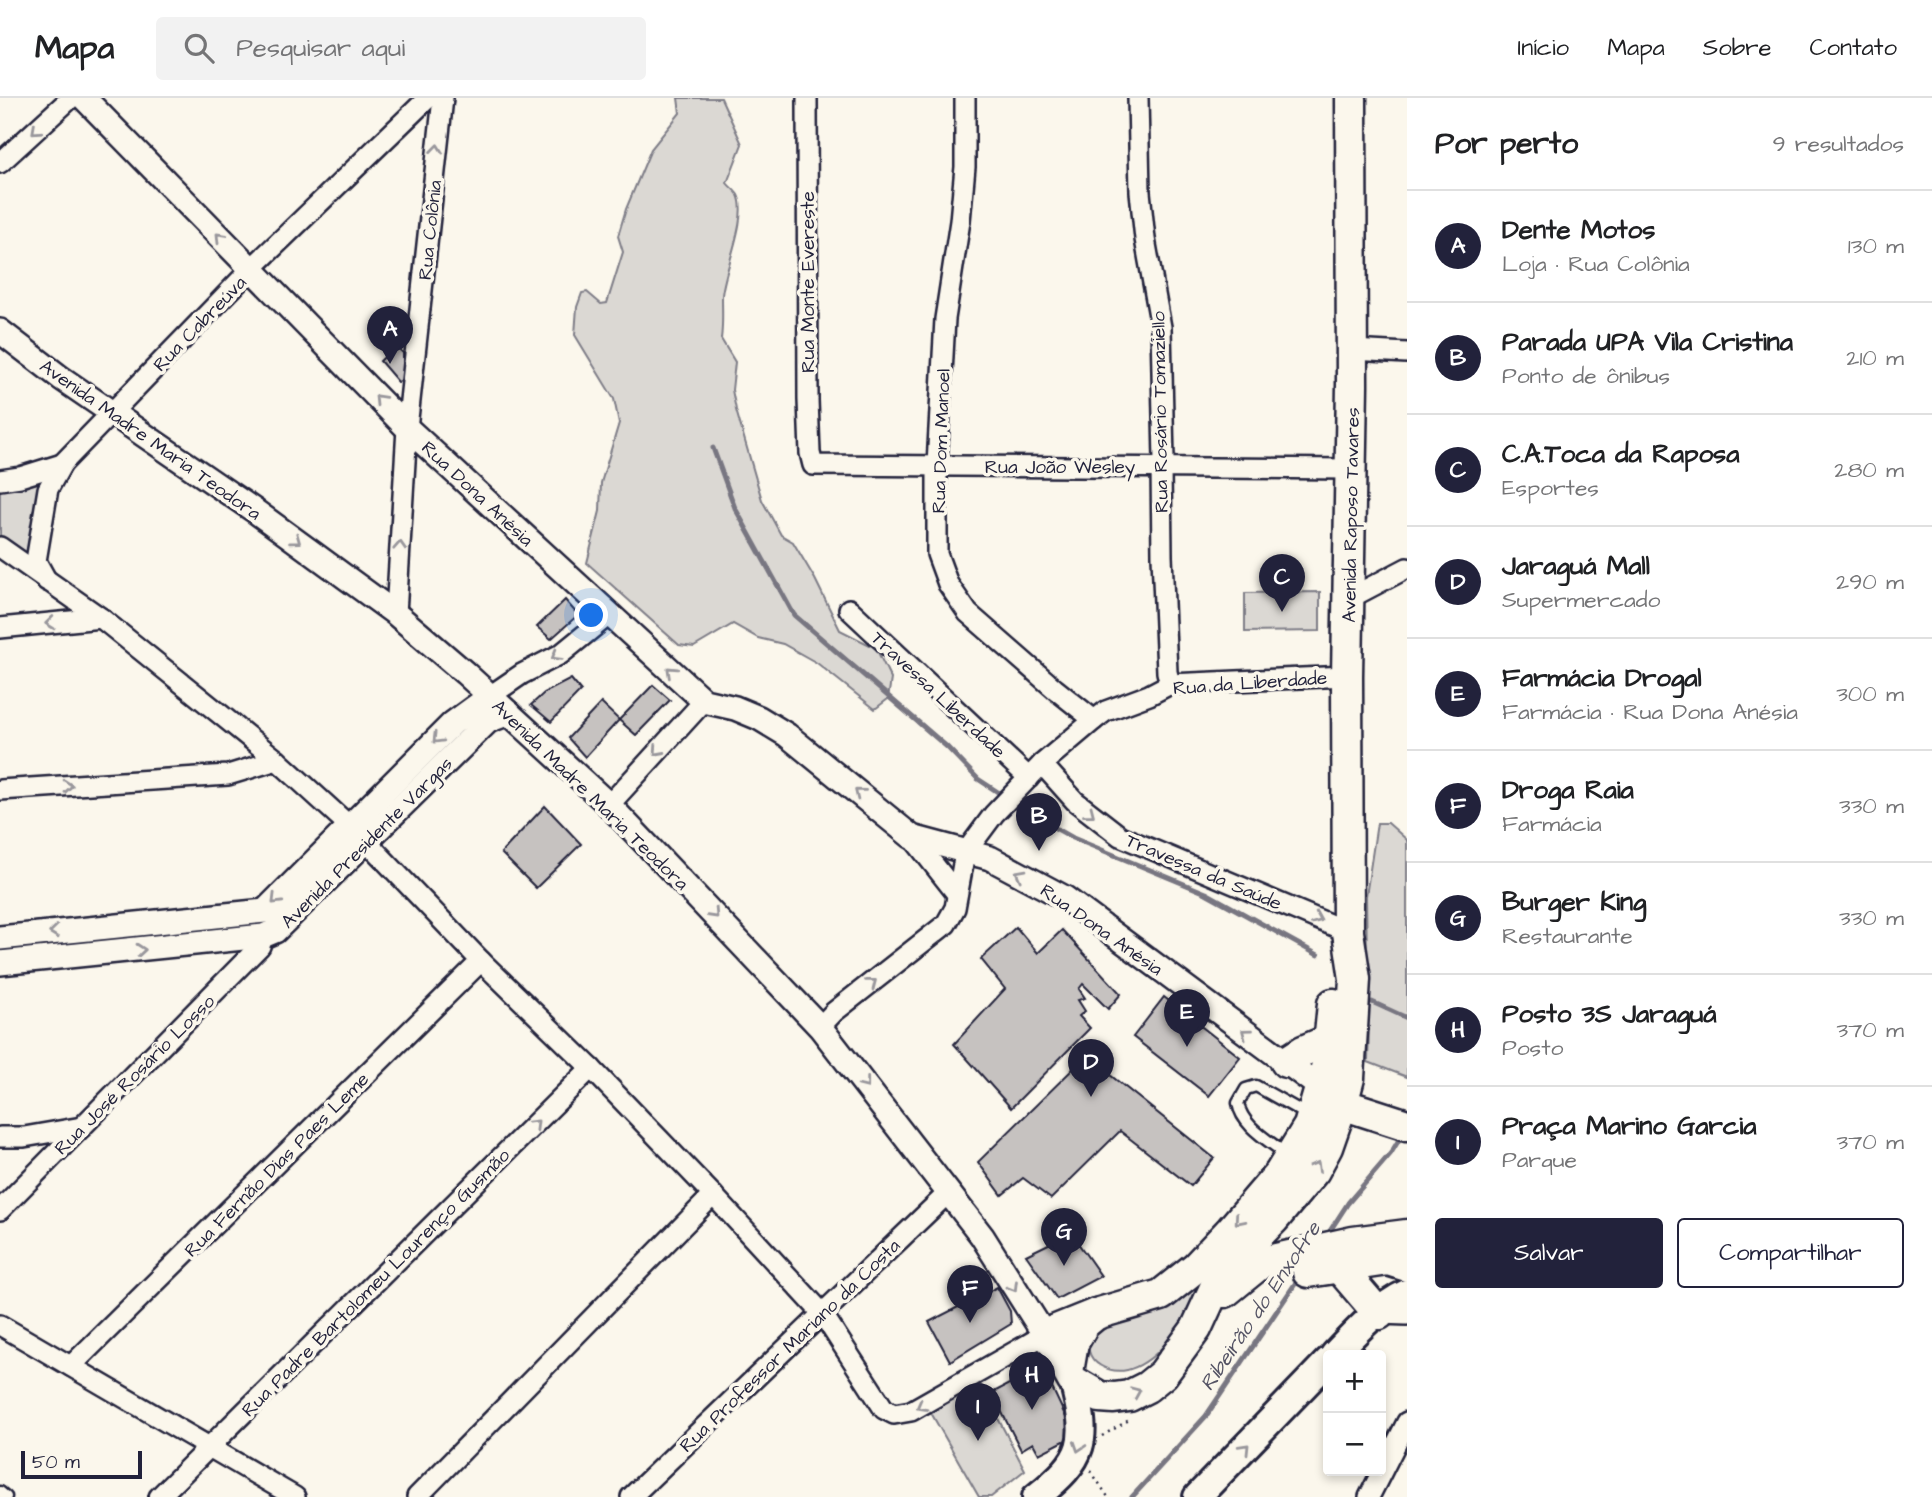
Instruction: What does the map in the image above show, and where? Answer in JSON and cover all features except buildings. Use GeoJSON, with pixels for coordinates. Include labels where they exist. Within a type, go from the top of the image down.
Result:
{"type":"FeatureCollection","features":[{"type":"Feature","properties":{"kind":"main road","name":"Avenida Raposo Tavares"},"geometry":{"type":"LineString","coordinates":[[1044,1335],[1096,1314],[1161,1295],[1181,1281],[1231,1230],[1291,1158],[1312,1118],[1349,1078],[1355,979],[1348,932],[1351,98]]}},
{"type":"Feature","properties":{"kind":"main road","name":"Avenida Raposo Tavares"},"geometry":{"type":"LineString","coordinates":[[1071,1377],[1100,1397],[1129,1396],[1147,1387],[1163,1374],[1196,1329],[1219,1279],[1230,1264],[1274,1219],[1314,1171],[1327,1147],[1335,976],[1348,932]]}},
{"type":"Feature","properties":{"kind":"main road"},"geometry":{"type":"LineString","coordinates":[[1286,1062],[1331,1039]]}},
{"type":"Feature","properties":{"kind":"main road"},"geometry":{"type":"LineString","coordinates":[[1331,1096],[1396,1122]]}},
{"type":"Feature","properties":{"kind":"main road"},"geometry":{"type":"LineString","coordinates":[[1196,1329],[1228,1287],[1407,1235]]}},
{"type":"Feature","properties":{"kind":"main road"},"geometry":{"type":"LineString","coordinates":[[1319,1262],[1388,1260],[1407,1266]]}},
{"type":"Feature","properties":{"kind":"main road"},"geometry":{"type":"LineString","coordinates":[[1319,1262],[1393,1314]]}},
{"type":"Feature","properties":{"kind":"main road"},"geometry":{"type":"LineString","coordinates":[[1393,1314],[1385,1305],[1407,1293]]}},
{"type":"Feature","properties":{"kind":"main road"},"geometry":{"type":"LineString","coordinates":[[1036,1497],[1070,1467],[1080,1449],[1082,1416],[1071,1377],[1070,1354],[1077,1334],[1096,1314]]}},
{"type":"Feature","properties":{"kind":"main road"},"geometry":{"type":"LineString","coordinates":[[1339,1350],[1365,1323],[1393,1314]]}},
{"type":"Feature","properties":{"kind":"main road"},"geometry":{"type":"LineString","coordinates":[[1197,1497],[1323,1366]]}},
{"type":"Feature","properties":{"kind":"street"},"geometry":{"type":"LineString","coordinates":[[0,163],[71,98]]}},
{"type":"Feature","properties":{"kind":"street","name":"Rua Dona Anésia"},"geometry":{"type":"LineString","coordinates":[[84,98],[407,428],[704,701],[735,708],[759,718],[786,735],[912,836],[957,894]]}},
{"type":"Feature","properties":{"kind":"street","name":"Rua Cabreúva"},"geometry":{"type":"LineString","coordinates":[[47,582],[36,561],[48,489],[62,464],[251,269],[428,98]]}},
{"type":"Feature","properties":{"kind":"street","name":"Rua Colônia"},"geometry":{"type":"LineString","coordinates":[[396,614],[407,428],[443,98]]}},
{"type":"Feature","properties":{"kind":"street","name":"Rua Monte Evereste"},"geometry":{"type":"LineString","coordinates":[[807,98],[808,400],[813,465]]}},
{"type":"Feature","properties":{"kind":"street","name":"Rua Dom Manoel"},"geometry":{"type":"LineString","coordinates":[[965,98],[965,167],[945,319],[937,466],[937,554],[948,584],[968,613],[1055,689],[1094,719]]}},
{"type":"Feature","properties":{"kind":"street","name":"Rua Rosário Tomaziello"},"geometry":{"type":"LineString","coordinates":[[1138,98],[1140,192],[1145,239],[1161,327],[1164,461],[1161,467],[1162,556],[1167,672],[1170,684]]}},
{"type":"Feature","properties":{"kind":"street","name":"Avenida Madre Maria Teodora"},"geometry":{"type":"LineString","coordinates":[[0,331],[111,413],[255,511],[396,614],[509,713],[609,806],[820,1027],[982,1236],[1071,1377]]}},
{"type":"Feature","properties":{"kind":"street"},"geometry":{"type":"LineString","coordinates":[[1352,350],[1407,353]]}},
{"type":"Feature","properties":{"kind":"street"},"geometry":{"type":"LineString","coordinates":[[0,480],[62,464]]}},
{"type":"Feature","properties":{"kind":"street","name":"Rua João Wesley"},"geometry":{"type":"LineString","coordinates":[[813,465],[1349,469]]}},
{"type":"Feature","properties":{"kind":"street"},"geometry":{"type":"LineString","coordinates":[[0,547],[101,618],[277,760],[358,834],[481,961],[591,1068],[822,1313],[884,1409],[894,1414],[911,1411],[1044,1335]]}},
{"type":"Feature","properties":{"kind":"street"},"geometry":{"type":"LineString","coordinates":[[1348,599],[1407,568]]}},
{"type":"Feature","properties":{"kind":"street","name":"Travessa Liberdade"},"geometry":{"type":"LineString","coordinates":[[849,609],[1030,776]]}},
{"type":"Feature","properties":{"kind":"street"},"geometry":{"type":"LineString","coordinates":[[490,696],[522,674],[561,653],[610,614]]}},
{"type":"Feature","properties":{"kind":"street"},"geometry":{"type":"LineString","coordinates":[[0,628],[101,618]]}},
{"type":"Feature","properties":{"kind":"street","name":"Rua da Liberdade"},"geometry":{"type":"LineString","coordinates":[[965,853],[994,814],[1030,776],[1094,719],[1107,711],[1170,684],[1347,676]]}},
{"type":"Feature","properties":{"kind":"street","name":"Avenida Presidente Vargas"},"geometry":{"type":"LineString","coordinates":[[0,963],[263,936],[281,928],[453,723],[490,696]]}},
{"type":"Feature","properties":{"kind":"street"},"geometry":{"type":"LineString","coordinates":[[609,806],[704,701]]}},
{"type":"Feature","properties":{"kind":"street","name":"Avenida Presidente Vargas"},"geometry":{"type":"LineString","coordinates":[[0,938],[265,911],[488,721],[509,713]]}},
{"type":"Feature","properties":{"kind":"street"},"geometry":{"type":"LineString","coordinates":[[0,790],[228,775],[277,760]]}},
{"type":"Feature","properties":{"kind":"street","name":"Travessa da Saúde"},"geometry":{"type":"LineString","coordinates":[[1030,776],[1075,801],[1120,836],[1348,932]]}},
{"type":"Feature","properties":{"kind":"street","name":"Rua Dona Anésia"},"geometry":{"type":"LineString","coordinates":[[912,836],[990,858],[1065,898],[1331,1096]]}},
{"type":"Feature","properties":{"kind":"street"},"geometry":{"type":"LineString","coordinates":[[820,1027],[834,1012],[947,924],[955,908],[965,853]]}},
{"type":"Feature","properties":{"kind":"street","name":"Rua José Rosário Losso"},"geometry":{"type":"LineString","coordinates":[[0,1210],[260,946],[263,936]]}},
{"type":"Feature","properties":{"kind":"street","name":"Rua Fernão Dias Paes Leme"},"geometry":{"type":"LineString","coordinates":[[71,1366],[481,961]]}},
{"type":"Feature","properties":{"kind":"street","name":"Rua Padre Bartolomeu Lourenço Gusmão"},"geometry":{"type":"LineString","coordinates":[[159,1497],[591,1068]]}},
{"type":"Feature","properties":{"kind":"street"},"geometry":{"type":"LineString","coordinates":[[0,1137],[24,1137],[82,1127]]}},
{"type":"Feature","properties":{"kind":"street"},"geometry":{"type":"LineString","coordinates":[[24,1137],[41,1168]]}},
{"type":"Feature","properties":{"kind":"street","name":"Rua Professor Mariano da Costa"},"geometry":{"type":"LineString","coordinates":[[631,1497],[947,1194]]}},
{"type":"Feature","properties":{"kind":"street"},"geometry":{"type":"LineString","coordinates":[[417,1497],[713,1195]]}},
{"type":"Feature","properties":{"kind":"street"},"geometry":{"type":"LineString","coordinates":[[0,1325],[295,1497]]}},
{"type":"Feature","properties":{"kind":"street"},"geometry":{"type":"LineString","coordinates":[[1369,1497],[1407,1422]]}},
{"type":"Feature","properties":{"kind":"lane"},"geometry":{"type":"LineString","coordinates":[[1291,1158],[1250,1125],[1240,1114],[1238,1103],[1246,1089],[1255,1086],[1312,1118]]}},
{"type":"Feature","properties":{"kind":"lane"},"geometry":{"type":"LineString","coordinates":[[0,1492],[6,1497]]}},
{"type":"Feature","properties":{"kind":"path"},"geometry":{"type":"LineString","coordinates":[[1094,1476],[1108,1497]]}},
{"type":"Feature","properties":{"kind":"shaded area"},"geometry":{"type":"Polygon","coordinates":[[[678,98],[721,98],[742,144],[727,183],[738,195],[741,205],[738,231],[723,286],[721,339],[735,362],[732,390],[736,410],[762,500],[781,535],[793,542],[840,630],[876,648],[891,679],[888,699],[875,709],[817,663],[783,644],[758,638],[733,624],[694,647],[679,645],[587,563],[600,511],[601,483],[619,423],[614,399],[575,335],[577,307],[582,293],[587,292],[601,304],[607,303],[623,252],[618,236],[626,209],[651,149],[680,113],[678,98]]]}},
{"type":"Feature","properties":{"kind":"shaded area"},"geometry":{"type":"Polygon","coordinates":[[[44,479],[29,556],[0,535],[0,487],[44,479]]]}},
{"type":"Feature","properties":{"kind":"shaded area"},"geometry":{"type":"Polygon","coordinates":[[[1320,592],[1320,631],[1245,632],[1245,593],[1320,592]]]}},
{"type":"Feature","properties":{"kind":"shaded area"},"geometry":{"type":"Polygon","coordinates":[[[1377,823],[1388,823],[1407,840],[1407,1077],[1368,1062],[1369,1029],[1360,987],[1367,958],[1366,896],[1377,823]]]}},
{"type":"Feature","properties":{"kind":"shaded area"},"geometry":{"type":"Polygon","coordinates":[[[1195,1278],[1207,1291],[1176,1333],[1148,1360],[1133,1368],[1117,1371],[1101,1366],[1092,1358],[1089,1328],[1195,1278]]]}},
{"type":"Feature","properties":{"kind":"shaded area"},"geometry":{"type":"Polygon","coordinates":[[[979,1382],[1025,1470],[991,1497],[979,1497],[930,1411],[979,1382]]]}},
{"type":"Feature","properties":{"kind":"waterway"},"geometry":{"type":"LineString","coordinates":[[713,448],[735,508],[794,615],[947,747],[978,779],[1073,838],[1206,893],[1318,955]]}},
{"type":"Feature","properties":{"kind":"waterway"},"geometry":{"type":"LineString","coordinates":[[1372,1002],[1407,1018]]}},
{"type":"Feature","properties":{"kind":"waterway","name":"Ribeirão do Enxofre"},"geometry":{"type":"LineString","coordinates":[[1326,1237],[1348,1203],[1391,1153],[1403,1133]]}},
{"type":"Feature","properties":{"kind":"waterway","name":"Ribeirão do Enxofre"},"geometry":{"type":"LineString","coordinates":[[1132,1497],[1206,1416],[1299,1278]]}},
{"type":"Feature","properties":{"kind":"place","name":"Dente Motos"},"geometry":{"type":"Point","coordinates":[390,364]}},
{"type":"Feature","properties":{"kind":"place","name":"C.A.Toca da Raposa"},"geometry":{"type":"Point","coordinates":[1282,612]}},
{"type":"Feature","properties":{"kind":"place","name":"Parada UPA Vila Cristina"},"geometry":{"type":"Point","coordinates":[1039,851]}},
{"type":"Feature","properties":{"kind":"place","name":"Farmácia Drogal"},"geometry":{"type":"Point","coordinates":[1187,1047]}},
{"type":"Feature","properties":{"kind":"place","name":"Jaraguá Mall"},"geometry":{"type":"Point","coordinates":[1091,1097]}},
{"type":"Feature","properties":{"kind":"place","name":"Burger King"},"geometry":{"type":"Point","coordinates":[1064,1266]}},
{"type":"Feature","properties":{"kind":"place","name":"Droga Raia"},"geometry":{"type":"Point","coordinates":[970,1323]}},
{"type":"Feature","properties":{"kind":"place","name":"Posto 3S Jaraguá"},"geometry":{"type":"Point","coordinates":[1032,1410]}},
{"type":"Feature","properties":{"kind":"place","name":"Praça Marino Garcia"},"geometry":{"type":"Point","coordinates":[978,1441]}}]}
